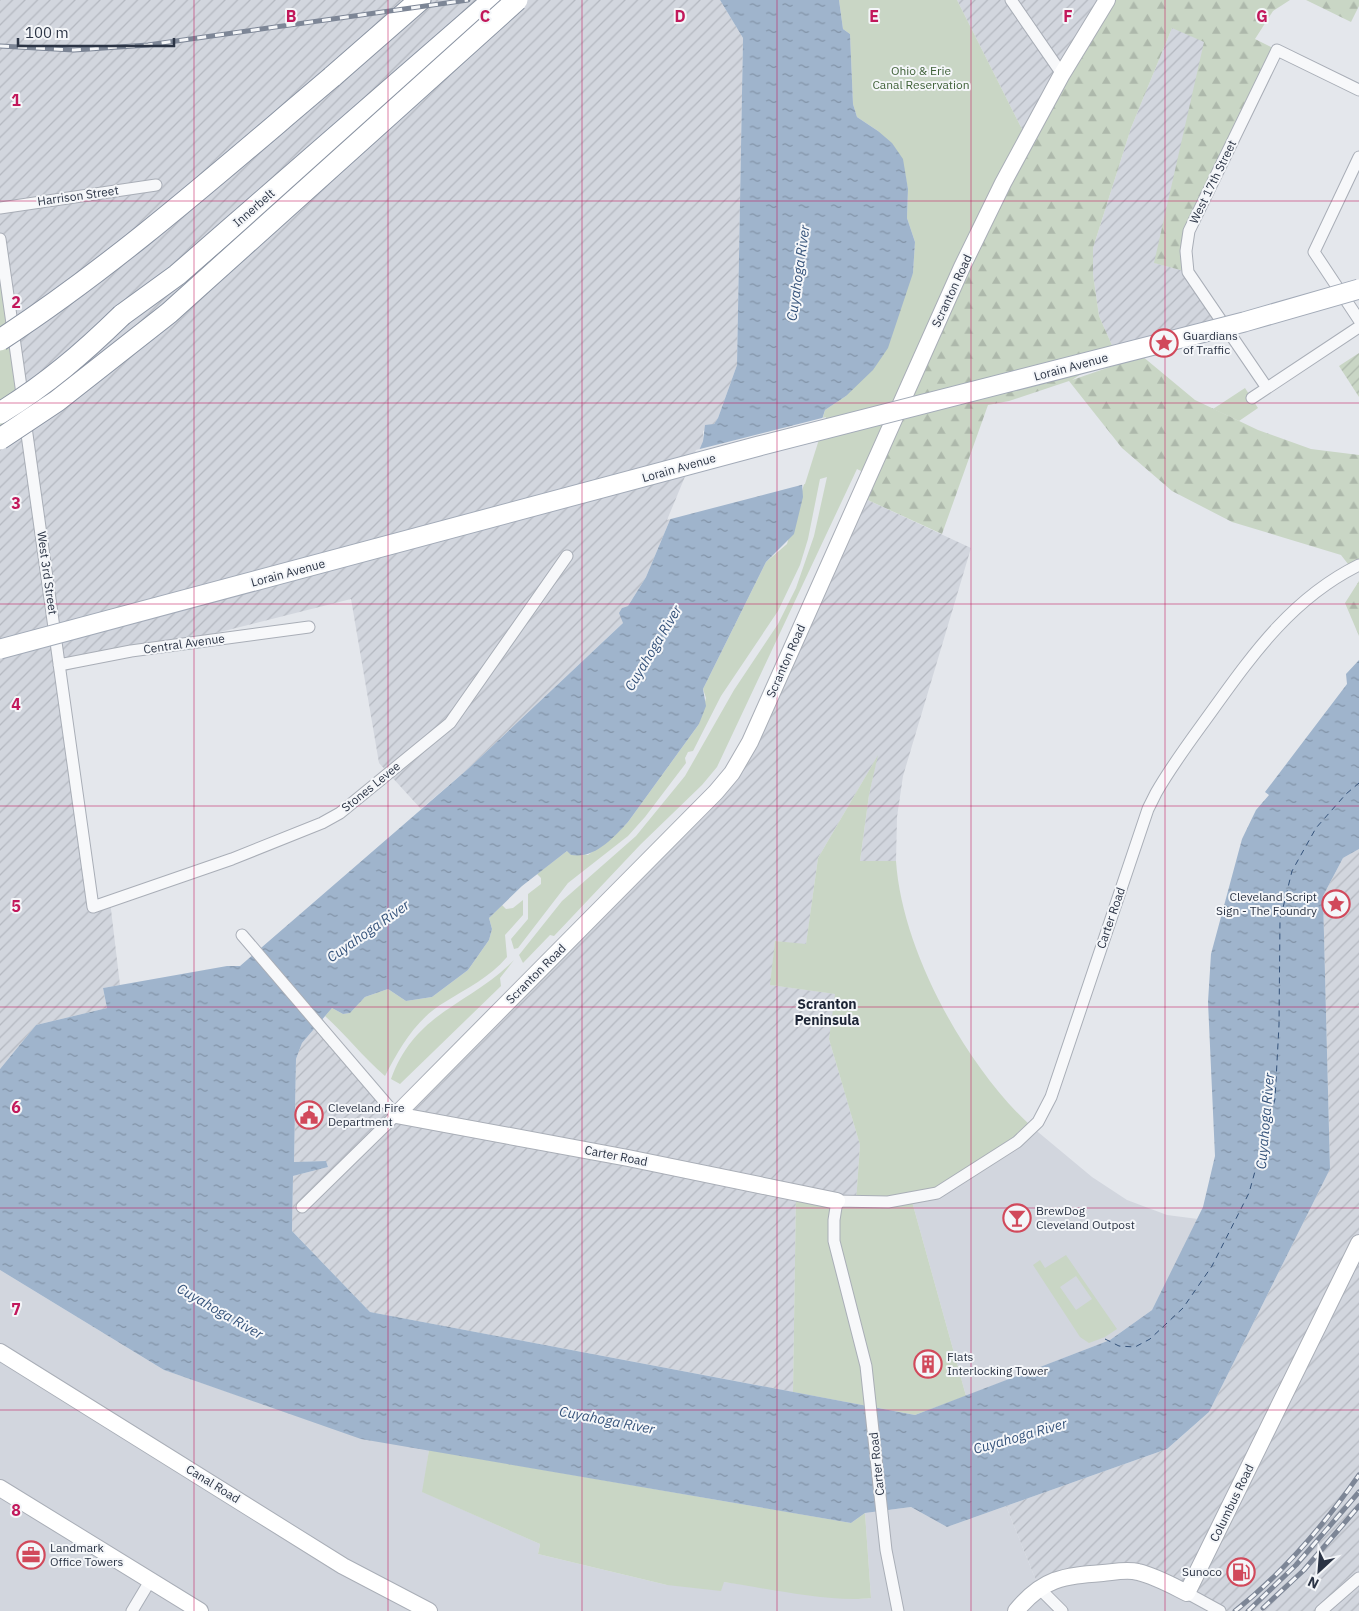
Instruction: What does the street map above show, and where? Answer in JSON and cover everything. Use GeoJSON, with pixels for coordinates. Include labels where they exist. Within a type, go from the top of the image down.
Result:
{"type":"FeatureCollection","features":[{"type":"Feature","properties":{"kind":"highway"},"geometry":{"type":"LineString","coordinates":[[0,340],[63,298],[150,231],[420,0]]}},
{"type":"Feature","properties":{"kind":"highway","name":"Innerbelt"},"geometry":{"type":"LineString","coordinates":[[0,396],[38,374],[177,275],[493,0]]}},
{"type":"Feature","properties":{"kind":"highway"},"geometry":{"type":"LineString","coordinates":[[0,439],[57,401],[169,313],[517,0]]}},
{"type":"Feature","properties":{"kind":"highway"},"geometry":{"type":"LineString","coordinates":[[0,413],[40,388],[85,351],[122,315]]}},
{"type":"Feature","properties":{"kind":"main road","name":"Lorain Avenue"},"geometry":{"type":"LineString","coordinates":[[0,649],[759,446],[1000,385],[1359,289]]}},
{"type":"Feature","properties":{"kind":"street"},"geometry":{"type":"LineString","coordinates":[[1011,0],[1062,74]]}},
{"type":"Feature","properties":{"kind":"street","name":"Scranton Road"},"geometry":{"type":"LineString","coordinates":[[302,1207],[650,860],[732,773],[750,742],[962,267],[1003,183],[1062,74],[1107,0]]}},
{"type":"Feature","properties":{"kind":"street","name":"West 17th Street"},"geometry":{"type":"LineString","coordinates":[[1267,388],[1188,272],[1186,251],[1189,231],[1277,50],[1359,90]]}},
{"type":"Feature","properties":{"kind":"street"},"geometry":{"type":"LineString","coordinates":[[1359,157],[1314,252],[1359,320]]}},
{"type":"Feature","properties":{"kind":"street","name":"Harrison Street"},"geometry":{"type":"LineString","coordinates":[[0,208],[156,185]]}},
{"type":"Feature","properties":{"kind":"street","name":"West 3rd Street"},"geometry":{"type":"LineString","coordinates":[[0,239],[93,907]]}},
{"type":"Feature","properties":{"kind":"street"},"geometry":{"type":"LineString","coordinates":[[1252,398],[1359,328]]}},
{"type":"Feature","properties":{"kind":"street","name":"Stones Levee"},"geometry":{"type":"LineString","coordinates":[[93,907],[232,859],[322,823],[340,813],[450,724],[567,556]]}},
{"type":"Feature","properties":{"kind":"street","name":"Carter Road"},"geometry":{"type":"LineString","coordinates":[[396,1115],[628,1158],[836,1201],[888,1202],[937,1194],[1005,1151],[1038,1122],[1051,1097],[1156,792],[1269,634],[1293,609],[1328,583],[1359,566]]}},
{"type":"Feature","properties":{"kind":"street","name":"Central Avenue"},"geometry":{"type":"LineString","coordinates":[[59,665],[131,651],[309,627]]}},
{"type":"Feature","properties":{"kind":"street"},"geometry":{"type":"LineString","coordinates":[[242,935],[396,1115]]}},
{"type":"Feature","properties":{"kind":"street","name":"Carter Road"},"geometry":{"type":"LineString","coordinates":[[836,1201],[834,1241],[866,1366],[871,1396],[886,1550],[898,1611]]}},
{"type":"Feature","properties":{"kind":"street","name":"Columbus Road"},"geometry":{"type":"LineString","coordinates":[[1187,1593],[1359,1243]]}},
{"type":"Feature","properties":{"kind":"street","name":"Canal Road"},"geometry":{"type":"LineString","coordinates":[[0,1352],[343,1566],[429,1611]]}},
{"type":"Feature","properties":{"kind":"street"},"geometry":{"type":"LineString","coordinates":[[0,1488],[200,1611]]}},
{"type":"Feature","properties":{"kind":"street"},"geometry":{"type":"LineString","coordinates":[[1016,1611],[1039,1588],[1052,1580],[1070,1575],[1135,1571],[1150,1575],[1220,1611]]}},
{"type":"Feature","properties":{"kind":"street"},"geometry":{"type":"LineString","coordinates":[[1321,1611],[1359,1578]]}},
{"type":"Feature","properties":{"kind":"street"},"geometry":{"type":"LineString","coordinates":[[132,1611],[150,1581]]}},
{"type":"Feature","properties":{"kind":"street"},"geometry":{"type":"LineString","coordinates":[[1039,1588],[1062,1611]]}},
{"type":"Feature","properties":{"kind":"shaded area"},"geometry":{"type":"Polygon","coordinates":[[[0,0],[720,0],[743,38],[737,365],[718,418],[714,424],[703,431],[703,441],[646,577],[628,606],[622,608],[623,623],[469,768],[421,809],[379,763],[351,599],[61,672],[93,907],[110,901],[120,985],[103,988],[107,1008],[36,1025],[0,1069],[0,0]]]}},
{"type":"Feature","properties":{"kind":"shaded area"},"geometry":{"type":"Polygon","coordinates":[[[957,0],[1107,0],[1027,139],[957,0]]]}},
{"type":"Feature","properties":{"kind":"shaded area"},"geometry":{"type":"Polygon","coordinates":[[[1226,0],[1155,263],[1188,272],[1222,323],[1115,352],[1099,316],[1093,274],[1093,248],[1131,128],[1172,28],[1226,0]]]}},
{"type":"Feature","properties":{"kind":"shaded area"},"geometry":{"type":"Polygon","coordinates":[[[859,496],[971,548],[903,776],[897,817],[896,861],[860,861],[869,795],[877,757],[818,858],[806,945],[775,941],[771,985],[836,994],[829,1039],[860,1145],[856,1203],[796,1192],[793,1392],[370,1312],[292,1231],[293,1176],[328,1167],[326,1161],[294,1162],[296,1059],[302,1043],[319,1023],[395,1115],[732,773],[859,496]]]}},
{"type":"Feature","properties":{"kind":"shaded area"},"geometry":{"type":"Polygon","coordinates":[[[1359,849],[1359,1611],[1220,1611],[1150,1575],[1039,1588],[1006,1506],[1167,1449],[1209,1412],[1330,1169],[1323,896],[1343,858],[1359,849]]]}},
{"type":"Feature","properties":{"kind":"shaded area"},"geometry":{"type":"Polygon","coordinates":[[[1032,1127],[1092,1177],[1127,1200],[1167,1215],[1198,1219],[1152,1310],[1110,1340],[966,1396],[911,1198],[1032,1127]]]}},
{"type":"Feature","properties":{"kind":"shaded area"},"geometry":{"type":"Polygon","coordinates":[[[0,1270],[164,1370],[361,1438],[429,1450],[423,1492],[540,1544],[538,1554],[667,1585],[724,1582],[861,1599],[871,1598],[865,1513],[911,1507],[947,1527],[1006,1506],[1039,1588],[1135,1571],[1220,1611],[0,1611],[0,1270]]]}},
{"type":"Feature","properties":{"kind":"green space","name":"Ohio & Erie Canal Reservation"},"geometry":{"type":"Polygon","coordinates":[[[839,0],[957,0],[1027,139],[869,475],[857,469],[717,767],[702,785],[641,844],[554,936],[550,935],[523,963],[519,955],[562,901],[636,836],[685,776],[734,690],[778,624],[796,588],[814,536],[827,477],[820,479],[808,539],[800,565],[778,611],[721,696],[693,751],[688,752],[685,758],[686,763],[628,836],[568,883],[518,948],[514,949],[511,939],[528,919],[528,894],[541,884],[541,878],[537,874],[567,851],[588,855],[617,833],[628,822],[699,724],[706,698],[703,689],[766,562],[787,544],[825,410],[846,396],[913,273],[915,242],[907,218],[908,189],[905,174],[878,131],[857,117],[853,104],[850,34],[843,29],[839,0]]]}},
{"type":"Feature","properties":{"kind":"green space"},"geometry":{"type":"Polygon","coordinates":[[[1107,0],[1290,0],[1273,11],[1255,39],[1277,50],[1189,231],[1188,272],[1154,263],[1204,42],[1172,28],[1131,128],[1093,248],[1093,274],[1099,316],[1115,352],[1072,380],[1142,356],[1195,400],[1258,430],[1311,449],[1359,455],[1359,561],[1348,564],[1341,555],[1232,522],[1172,491],[1122,448],[1069,381],[1009,401],[988,405],[942,534],[859,496],[962,267],[1107,0]]]}},
{"type":"Feature","properties":{"kind":"green space"},"geometry":{"type":"Polygon","coordinates":[[[1306,0],[1359,0],[1359,6],[1351,22],[1306,0]]]}},
{"type":"Feature","properties":{"kind":"green space"},"geometry":{"type":"Polygon","coordinates":[[[2,253],[26,421],[0,439],[0,254],[2,253]]]}},
{"type":"Feature","properties":{"kind":"green space"},"geometry":{"type":"Polygon","coordinates":[[[1359,353],[1359,397],[1339,366],[1359,353]]]}},
{"type":"Feature","properties":{"kind":"green space"},"geometry":{"type":"Polygon","coordinates":[[[1245,388],[1258,408],[1239,421],[1213,409],[1245,388]]]}},
{"type":"Feature","properties":{"kind":"green space"},"geometry":{"type":"Polygon","coordinates":[[[1359,581],[1359,636],[1345,603],[1359,581]]]}},
{"type":"Feature","properties":{"kind":"green space"},"geometry":{"type":"Polygon","coordinates":[[[878,755],[869,795],[860,861],[896,861],[901,896],[910,932],[924,969],[942,1005],[984,1073],[1007,1102],[1032,1127],[981,1168],[911,1198],[966,1396],[915,1415],[793,1392],[796,1192],[856,1202],[860,1145],[829,1039],[835,994],[770,985],[775,941],[806,944],[818,858],[878,755]]]}},
{"type":"Feature","properties":{"kind":"green space"},"geometry":{"type":"Polygon","coordinates":[[[523,900],[523,915],[505,935],[507,957],[485,977],[435,1009],[417,1025],[403,1044],[385,1076],[325,1016],[332,1008],[343,1014],[350,1013],[365,997],[388,989],[406,1001],[432,997],[468,970],[489,940],[492,929],[489,918],[502,905],[506,909],[513,908],[523,900]]]}},
{"type":"Feature","properties":{"kind":"green space"},"geometry":{"type":"Polygon","coordinates":[[[514,960],[500,978],[501,986],[400,1084],[391,1079],[402,1056],[414,1038],[445,1011],[497,976],[514,960]]]}},
{"type":"Feature","properties":{"kind":"green space"},"geometry":{"type":"Polygon","coordinates":[[[1066,1255],[1117,1329],[1105,1337],[1089,1343],[1080,1337],[1033,1265],[1040,1260],[1045,1268],[1066,1255]],[[1076,1276],[1060,1287],[1076,1310],[1092,1299],[1076,1276]]]}},
{"type":"Feature","properties":{"kind":"green space"},"geometry":{"type":"Polygon","coordinates":[[[429,1450],[851,1523],[865,1513],[871,1598],[818,1597],[724,1582],[721,1591],[667,1585],[538,1554],[540,1544],[422,1492],[429,1450]]]}},
{"type":"Feature","properties":{"kind":"water","name":"Cuyahoga River"},"geometry":{"type":"Polygon","coordinates":[[[720,0],[839,0],[843,29],[850,34],[853,104],[857,117],[892,143],[903,159],[908,189],[907,218],[915,242],[913,273],[888,348],[873,370],[846,396],[825,410],[802,483],[803,497],[794,534],[766,562],[703,689],[706,706],[699,724],[628,822],[610,841],[596,851],[588,854],[571,855],[567,851],[522,886],[489,918],[492,929],[489,940],[468,970],[432,997],[406,1001],[388,989],[365,997],[350,1013],[343,1014],[332,1008],[302,1043],[296,1059],[294,1162],[326,1161],[328,1167],[293,1176],[292,1231],[370,1312],[915,1415],[1110,1340],[1152,1310],[1203,1207],[1215,1156],[1208,1002],[1211,954],[1242,839],[1256,810],[1269,795],[1265,792],[1347,684],[1346,674],[1359,660],[1359,849],[1343,858],[1323,896],[1330,1169],[1209,1412],[1167,1449],[947,1527],[911,1507],[865,1513],[851,1523],[361,1439],[164,1370],[0,1270],[0,1069],[36,1025],[107,1008],[103,988],[227,966],[240,966],[469,768],[623,623],[619,613],[622,608],[628,606],[646,577],[703,441],[705,425],[714,424],[718,418],[737,365],[743,38],[720,0]]]}},
{"type":"Feature","properties":{"kind":"pier"},"geometry":{"type":"Polygon","coordinates":[[[826,417],[805,484],[667,520],[696,450],[826,417]]]}},
{"type":"Feature","properties":{"kind":"ferry route"},"geometry":{"type":"LineString","coordinates":[[1105,1339],[1119,1346],[1135,1347],[1150,1339],[1183,1308],[1212,1266],[1249,1193],[1275,1099],[1279,1025],[1280,920],[1292,871],[1316,828],[1346,794],[1359,783]]}},
{"type":"Feature","properties":{"kind":"railway"},"geometry":{"type":"LineString","coordinates":[[0,46],[74,50],[148,45],[468,0]]}},
{"type":"Feature","properties":{"kind":"railway"},"geometry":{"type":"LineString","coordinates":[[1235,1611],[1270,1581],[1302,1548],[1359,1475]]}},
{"type":"Feature","properties":{"kind":"railway"},"geometry":{"type":"LineString","coordinates":[[1248,1611],[1296,1565],[1359,1492]]}},
{"type":"Feature","properties":{"kind":"railway"},"geometry":{"type":"LineString","coordinates":[[1263,1608],[1304,1570],[1359,1506]]}},
{"type":"Feature","properties":{"kind":"place","name":"Guardians of Traffic"},"geometry":{"type":"Point","coordinates":[1164,343]}},
{"type":"Feature","properties":{"kind":"place","name":"Cleveland Script Sign - The Foundry"},"geometry":{"type":"Point","coordinates":[1336,904]}},
{"type":"Feature","properties":{"kind":"place","name":"Cleveland Fire Department"},"geometry":{"type":"Point","coordinates":[309,1115]}},
{"type":"Feature","properties":{"kind":"place","name":"BrewDog Cleveland Outpost"},"geometry":{"type":"Point","coordinates":[1017,1218]}},
{"type":"Feature","properties":{"kind":"place","name":"Flats Interlocking Tower"},"geometry":{"type":"Point","coordinates":[928,1364]}},
{"type":"Feature","properties":{"kind":"place","name":"Landmark Office Towers"},"geometry":{"type":"Point","coordinates":[31,1555]}},
{"type":"Feature","properties":{"kind":"place","name":"Sunoco"},"geometry":{"type":"Point","coordinates":[1241,1572]}},
{"type":"Feature","properties":{"kind":"district","name":"Scranton Peninsula"},"geometry":{"type":"Point","coordinates":[827,1012]}}]}
